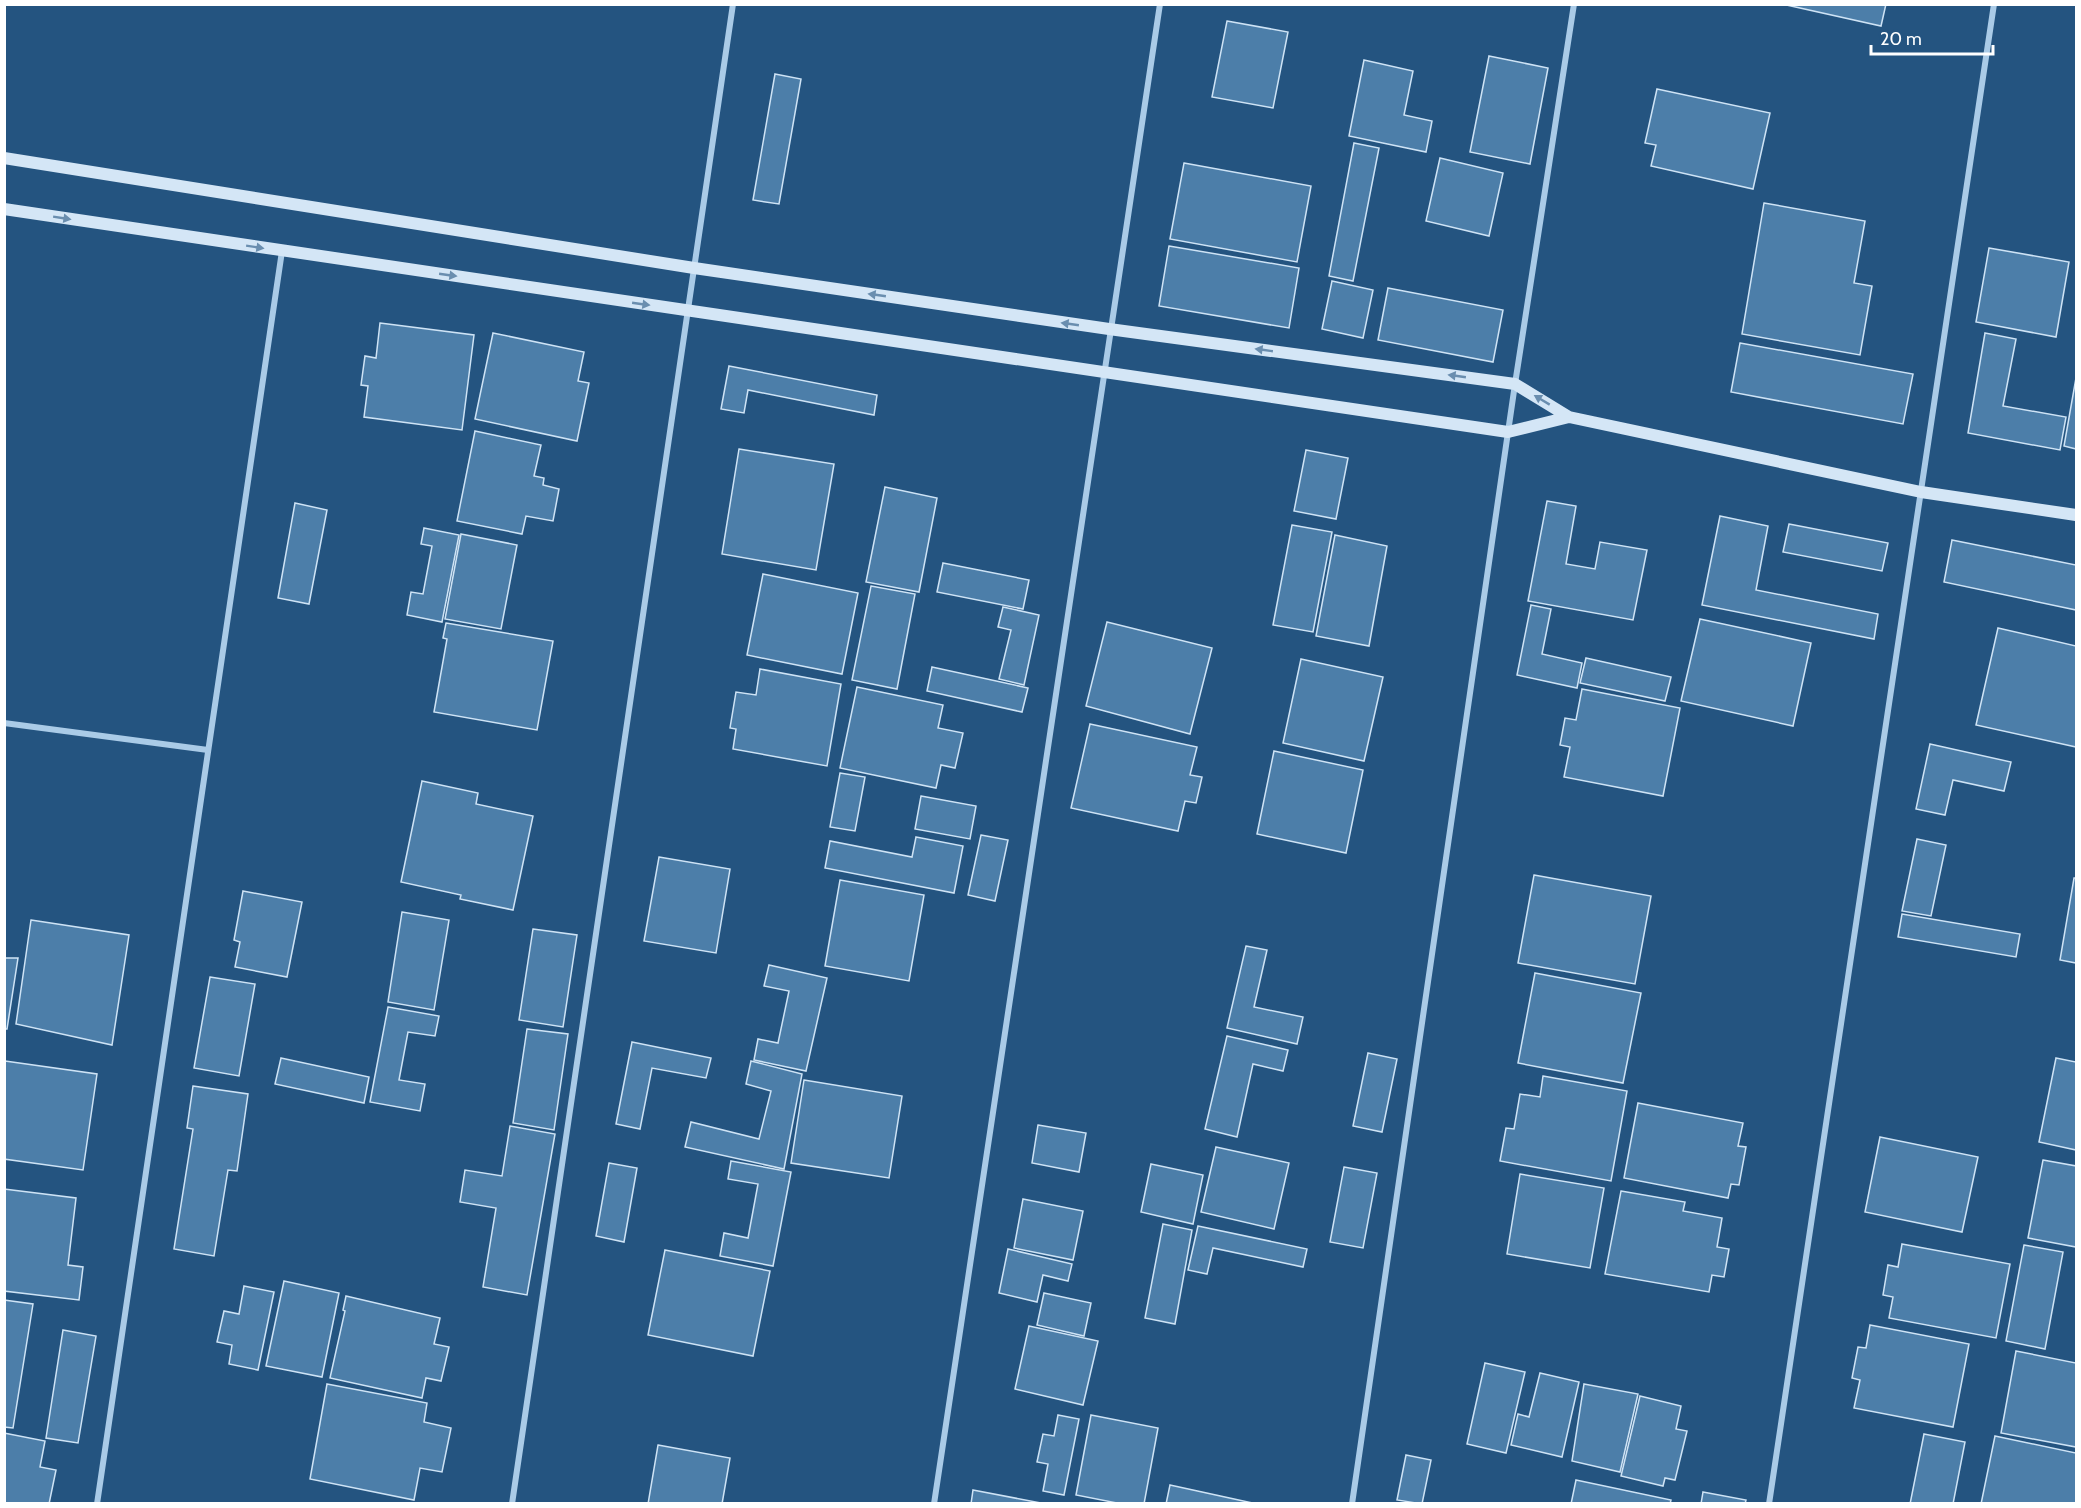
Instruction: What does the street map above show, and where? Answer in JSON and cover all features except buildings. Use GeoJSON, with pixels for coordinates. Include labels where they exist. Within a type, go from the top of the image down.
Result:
{"type":"FeatureCollection","features":[{"type":"Feature","properties":{"kind":"main road"},"geometry":{"type":"LineString","coordinates":[[4,158],[694,268],[1109,329],[1515,384],[1569,417],[1921,492],[2076,515]]}},
{"type":"Feature","properties":{"kind":"main road"},"geometry":{"type":"LineString","coordinates":[[4,209],[1508,432],[1569,417]]}},
{"type":"Feature","properties":{"kind":"street"},"geometry":{"type":"LineString","coordinates":[[512,1503],[733,4]]}},
{"type":"Feature","properties":{"kind":"street"},"geometry":{"type":"LineString","coordinates":[[934,1503],[1109,329],[1160,4]]}},
{"type":"Feature","properties":{"kind":"street"},"geometry":{"type":"LineString","coordinates":[[1352,1503],[1515,384],[1574,4]]}},
{"type":"Feature","properties":{"kind":"street"},"geometry":{"type":"LineString","coordinates":[[1769,1503],[1994,4]]}},
{"type":"Feature","properties":{"kind":"street"},"geometry":{"type":"LineString","coordinates":[[97,1503],[282,251]]}},
{"type":"Feature","properties":{"kind":"street"},"geometry":{"type":"LineString","coordinates":[[4,723],[208,750]]}}]}
